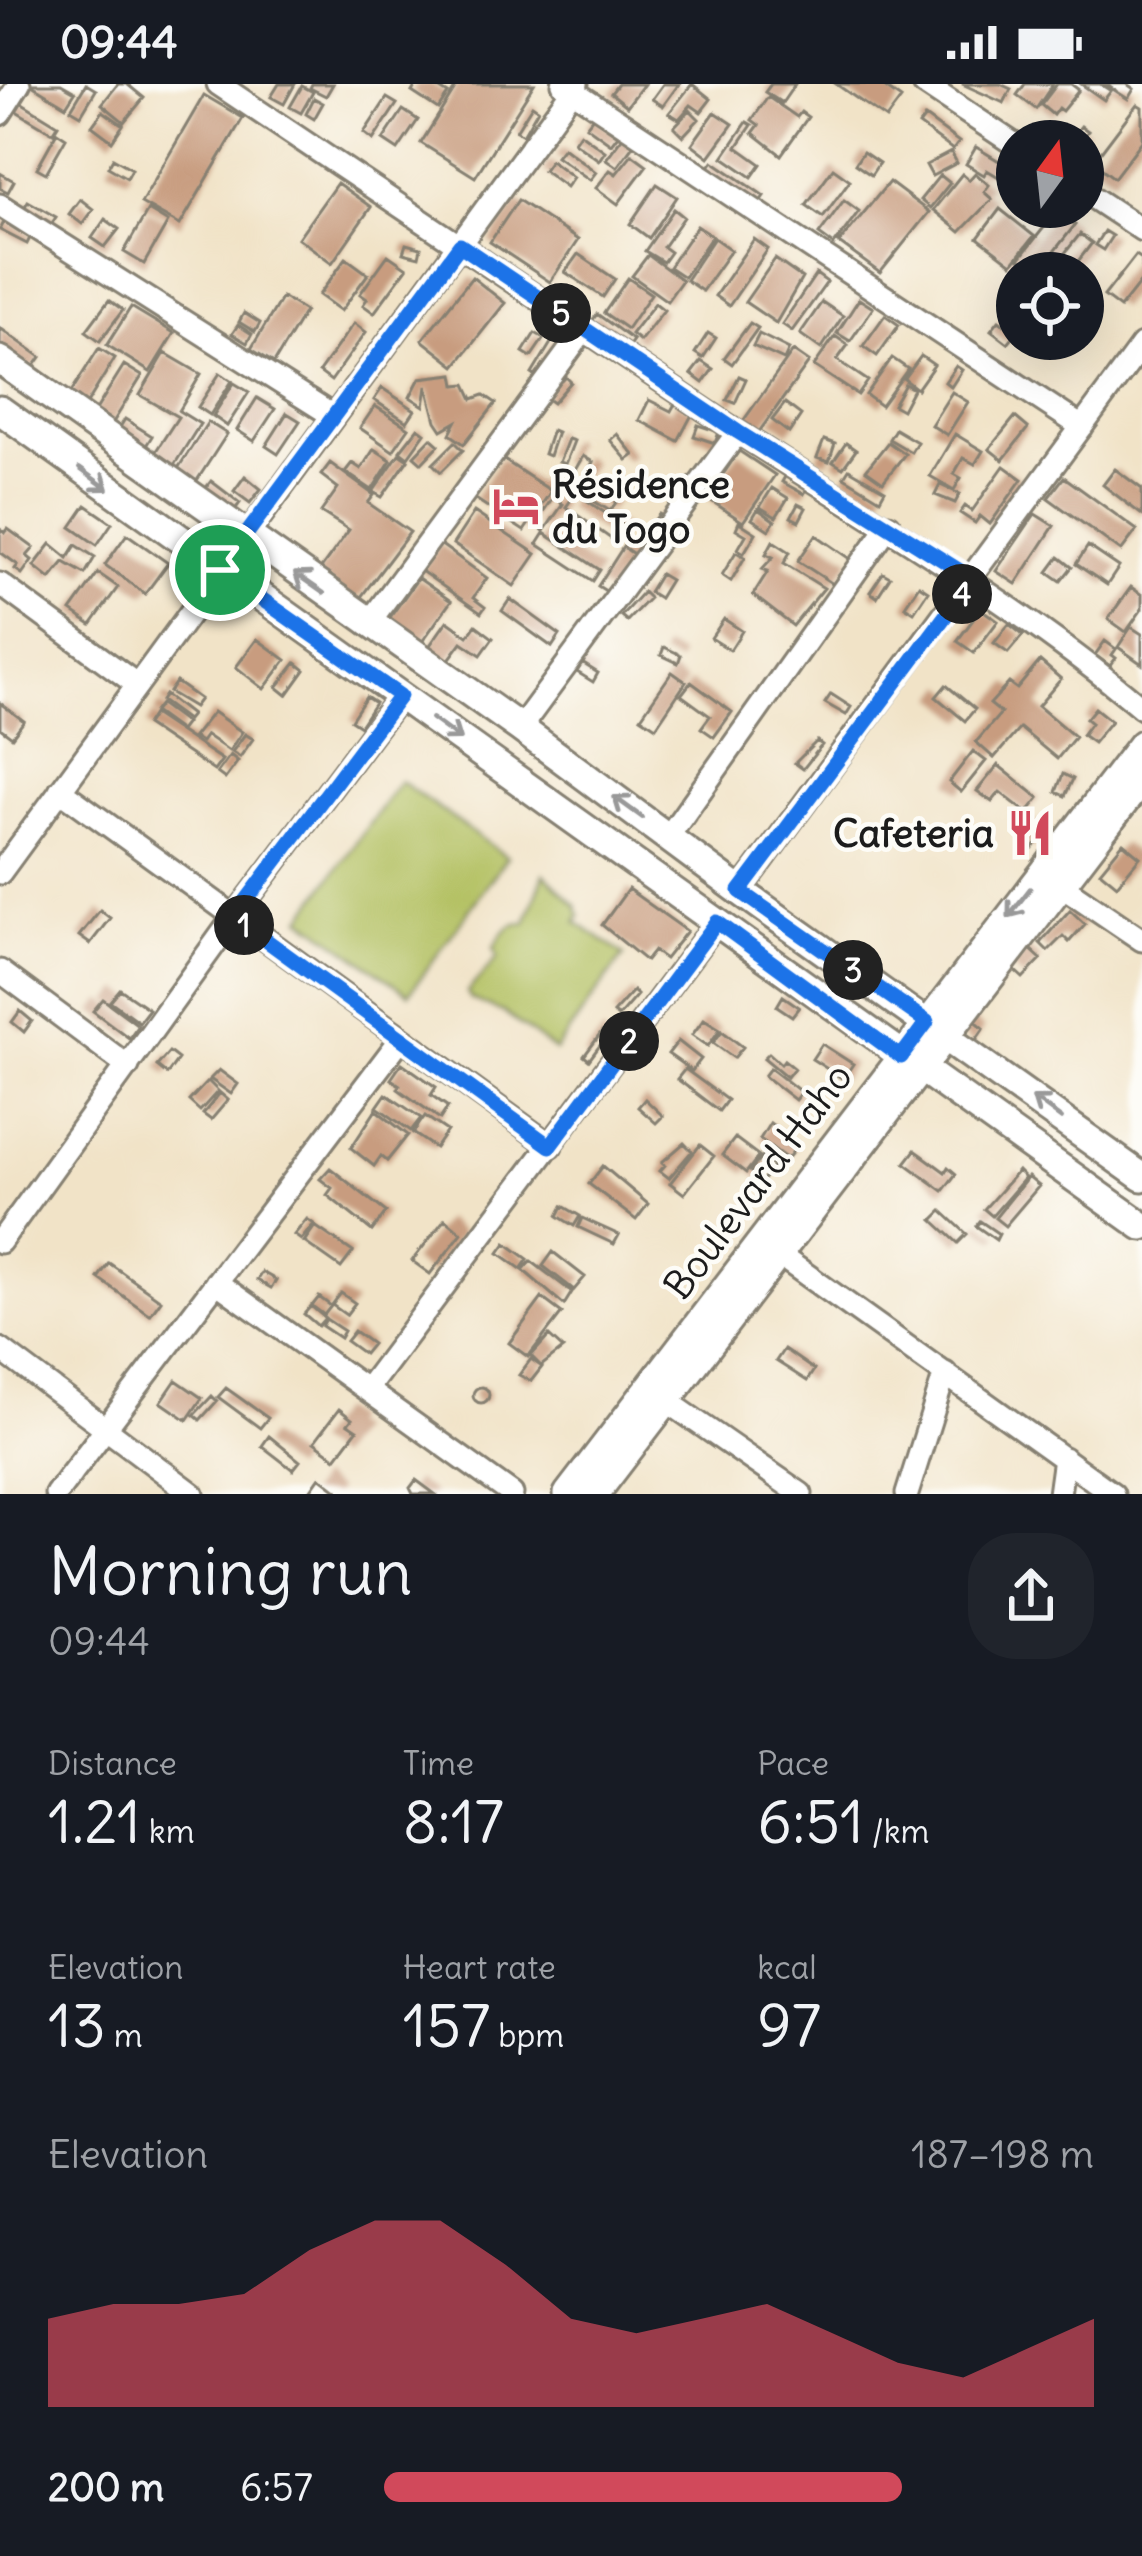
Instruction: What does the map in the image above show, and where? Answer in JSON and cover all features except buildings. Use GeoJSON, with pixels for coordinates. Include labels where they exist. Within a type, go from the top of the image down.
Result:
{"type":"FeatureCollection","features":[{"type":"Feature","properties":{"kind":"main road"},"geometry":{"type":"LineString","coordinates":[[0,360],[1142,1177]]}},
{"type":"Feature","properties":{"kind":"main road"},"geometry":{"type":"LineString","coordinates":[[0,410],[1142,1226]]}},
{"type":"Feature","properties":{"kind":"main road","name":"Boulevard Haho"},"geometry":{"type":"LineString","coordinates":[[568,1494],[910,1063],[1142,744]]}},
{"type":"Feature","properties":{"kind":"main road","name":"Boulevard Haho"},"geometry":{"type":"LineString","coordinates":[[936,1029],[1061,885],[1142,779]]}},
{"type":"Feature","properties":{"kind":"main road","name":"Boulevard Haho"},"geometry":{"type":"LineString","coordinates":[[595,1494],[779,1255],[910,1063]]}},
{"type":"Feature","properties":{"kind":"street"},"geometry":{"type":"LineString","coordinates":[[0,114],[19,84]]}},
{"type":"Feature","properties":{"kind":"street"},"geometry":{"type":"LineString","coordinates":[[218,84],[738,432],[973,579],[1070,647],[1142,708]]}},
{"type":"Feature","properties":{"kind":"street"},"geometry":{"type":"LineString","coordinates":[[924,84],[996,132]]}},
{"type":"Feature","properties":{"kind":"street"},"geometry":{"type":"LineString","coordinates":[[0,873],[571,86],[1082,427]]}},
{"type":"Feature","properties":{"kind":"street"},"geometry":{"type":"LineString","coordinates":[[0,205],[333,416]]}},
{"type":"Feature","properties":{"kind":"street"},"geometry":{"type":"LineString","coordinates":[[1104,205],[1142,230]]}},
{"type":"Feature","properties":{"kind":"street"},"geometry":{"type":"LineString","coordinates":[[368,624],[585,329]]}},
{"type":"Feature","properties":{"kind":"street"},"geometry":{"type":"LineString","coordinates":[[740,891],[1142,346]]}},
{"type":"Feature","properties":{"kind":"street"},"geometry":{"type":"LineString","coordinates":[[520,728],[738,432]]}},
{"type":"Feature","properties":{"kind":"street"},"geometry":{"type":"LineString","coordinates":[[668,837],[889,525]]}},
{"type":"Feature","properties":{"kind":"street"},"geometry":{"type":"LineString","coordinates":[[0,584],[136,684]]}},
{"type":"Feature","properties":{"kind":"street"},"geometry":{"type":"LineString","coordinates":[[0,1242],[400,696]]}},
{"type":"Feature","properties":{"kind":"street"},"geometry":{"type":"LineString","coordinates":[[60,790],[550,1146]]}},
{"type":"Feature","properties":{"kind":"street"},"geometry":{"type":"LineString","coordinates":[[1061,885],[1142,940]]}},
{"type":"Feature","properties":{"kind":"street"},"geometry":{"type":"LineString","coordinates":[[367,1389],[717,922]]}},
{"type":"Feature","properties":{"kind":"street"},"geometry":{"type":"LineString","coordinates":[[0,971],[128,1066]]}},
{"type":"Feature","properties":{"kind":"street"},"geometry":{"type":"LineString","coordinates":[[56,1494],[400,1040]]}},
{"type":"Feature","properties":{"kind":"street"},"geometry":{"type":"LineString","coordinates":[[779,1255],[1114,1494]]}},
{"type":"Feature","properties":{"kind":"street"},"geometry":{"type":"LineString","coordinates":[[216,1282],[512,1494]]}},
{"type":"Feature","properties":{"kind":"street"},"geometry":{"type":"LineString","coordinates":[[0,1349],[193,1494]]}},
{"type":"Feature","properties":{"kind":"street"},"geometry":{"type":"LineString","coordinates":[[907,1494],[945,1373]]}},
{"type":"Feature","properties":{"kind":"street"},"geometry":{"type":"LineString","coordinates":[[667,1401],[801,1494]]}},
{"type":"Feature","properties":{"kind":"street"},"geometry":{"type":"LineString","coordinates":[[1059,1494],[1064,1458]]}},
{"type":"Feature","properties":{"kind":"green space"},"geometry":{"type":"Polygon","coordinates":[[[400,781],[507,857],[409,994],[302,918],[400,781]]]}},
{"type":"Feature","properties":{"kind":"green space"},"geometry":{"type":"Polygon","coordinates":[[[544,874],[576,905],[580,916],[576,922],[624,955],[555,1051],[467,992],[498,957],[494,948],[503,933],[526,923],[544,874]]]}},
{"type":"Feature","properties":{"kind":"place","name":"Résidence du Togo"},"geometry":{"type":"Point","coordinates":[516,506]}},
{"type":"Feature","properties":{"kind":"place","name":"Cafeteria"},"geometry":{"type":"Point","coordinates":[1030,833]}},
{"type":"Feature","properties":{"kind":"route"},"geometry":{"type":"LineString","coordinates":[[460,245],[738,432],[973,579],[740,891],[927,1022],[901,1057],[717,922],[550,1146],[234,917],[400,696],[220,570],[460,245]]}}]}
